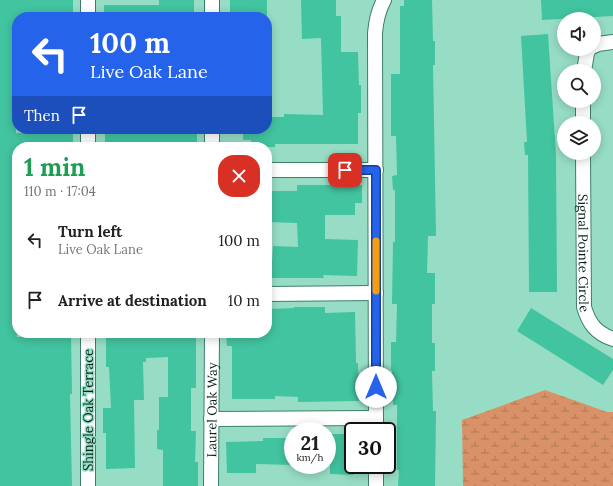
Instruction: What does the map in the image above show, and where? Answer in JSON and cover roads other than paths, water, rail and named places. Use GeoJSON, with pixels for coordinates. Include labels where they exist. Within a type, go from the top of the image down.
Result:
{"type":"FeatureCollection","features":[{"type":"Feature","properties":{"kind":"street"},"geometry":{"type":"LineString","coordinates":[[88,0],[88,12]]}},
{"type":"Feature","properties":{"kind":"street"},"geometry":{"type":"LineString","coordinates":[[212,0],[212,12]]}},
{"type":"Feature","properties":{"kind":"street"},"geometry":{"type":"LineString","coordinates":[[376,422],[375,33],[377,17],[384,0]]}},
{"type":"Feature","properties":{"kind":"street"},"geometry":{"type":"LineString","coordinates":[[601,44],[613,42]]}},
{"type":"Feature","properties":{"kind":"street","name":"Signal Pointe Circle"},"geometry":{"type":"LineString","coordinates":[[583,160],[584,307],[592,325],[601,334],[613,339]]}},
{"type":"Feature","properties":{"kind":"street"},"geometry":{"type":"LineString","coordinates":[[272,170],[376,170]]}},
{"type":"Feature","properties":{"kind":"street"},"geometry":{"type":"LineString","coordinates":[[272,294],[376,293]]}},
{"type":"Feature","properties":{"kind":"street","name":"Shingle Oak Terrace"},"geometry":{"type":"LineString","coordinates":[[88,338],[88,486]]}},
{"type":"Feature","properties":{"kind":"street","name":"Laurel Oak Way"},"geometry":{"type":"LineString","coordinates":[[211,486],[212,338]]}},
{"type":"Feature","properties":{"kind":"street"},"geometry":{"type":"LineString","coordinates":[[211,419],[344,424]]}},
{"type":"Feature","properties":{"kind":"street"},"geometry":{"type":"LineString","coordinates":[[376,474],[376,486]]}}]}
